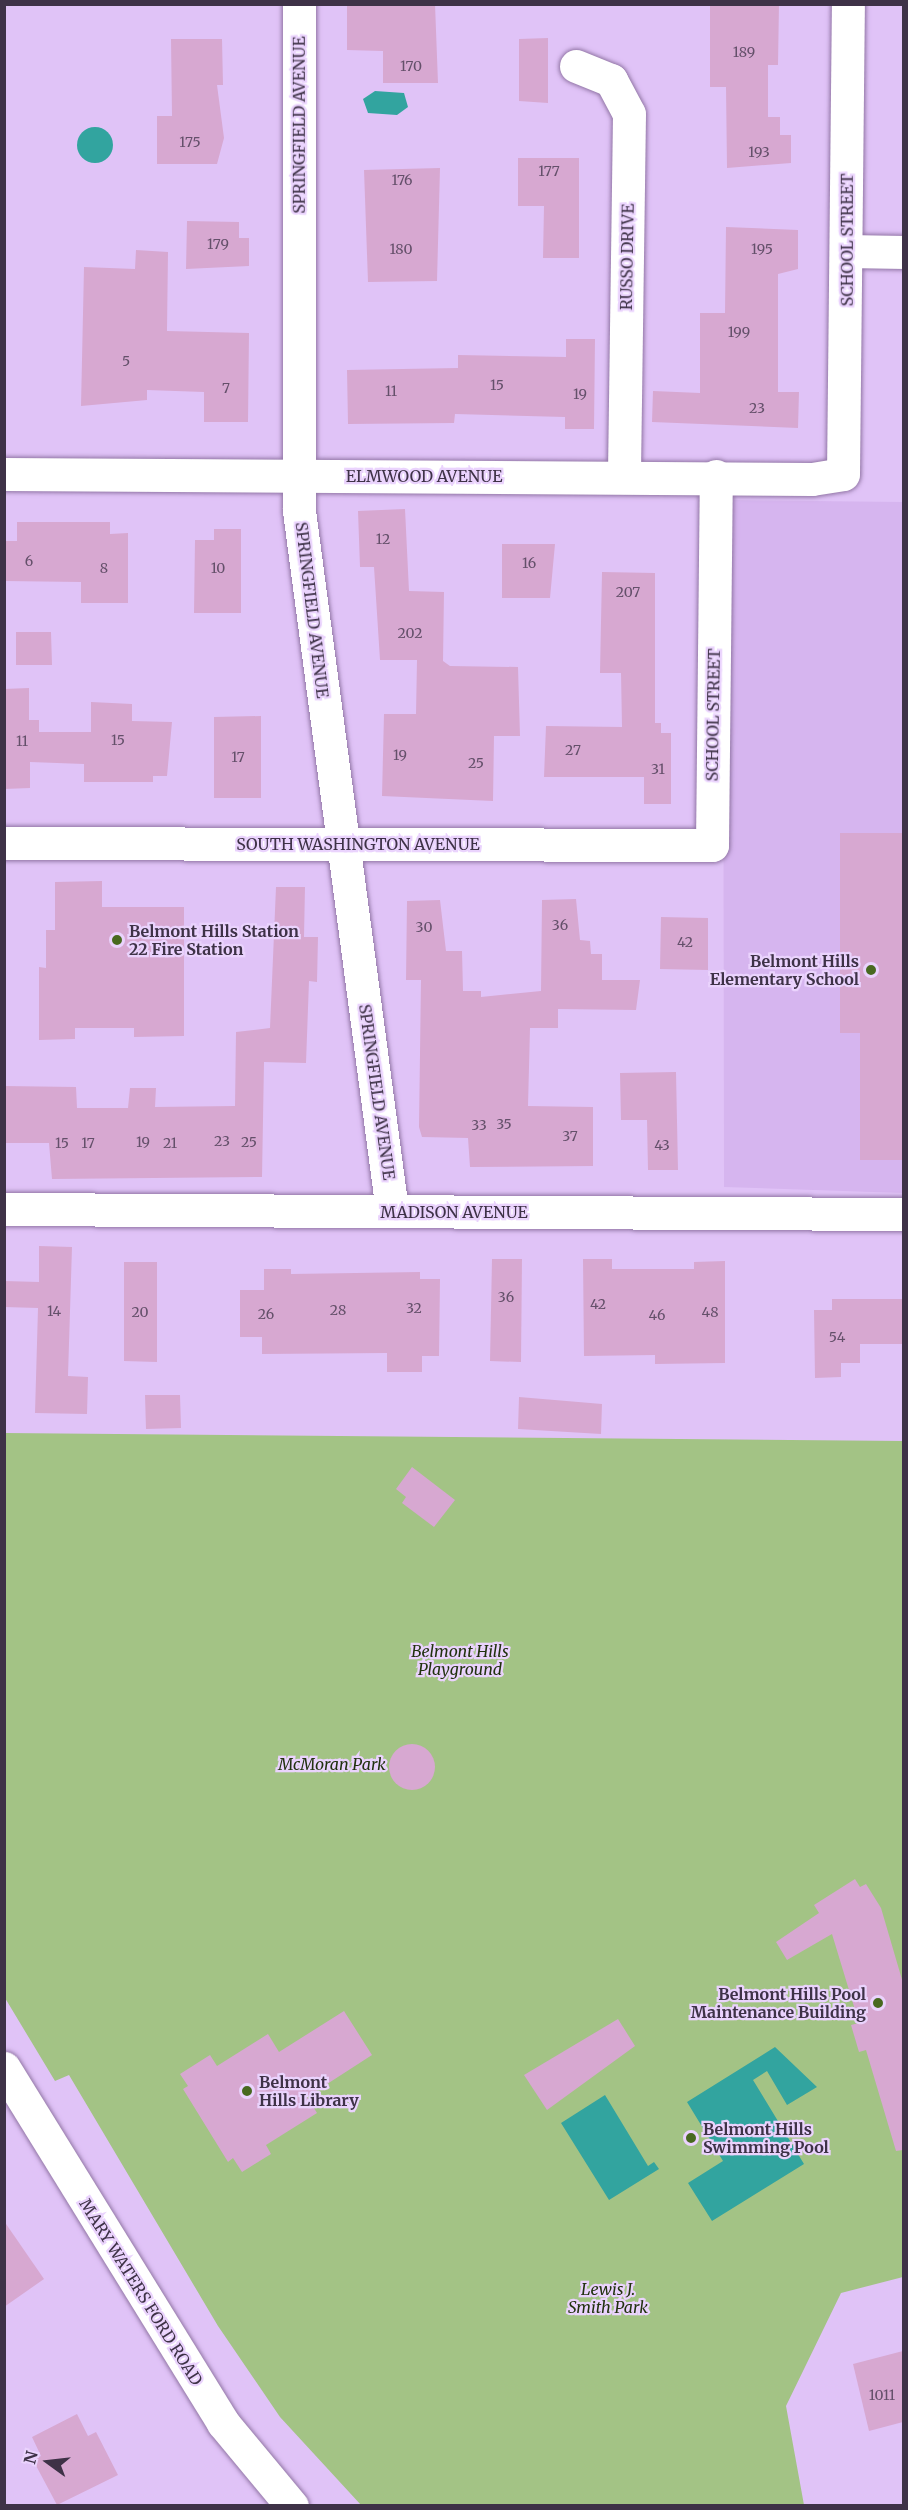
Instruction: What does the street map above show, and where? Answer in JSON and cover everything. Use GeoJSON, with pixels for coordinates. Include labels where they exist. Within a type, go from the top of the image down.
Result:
{"type":"FeatureCollection","features":[{"type":"Feature","properties":{"kind":"street","name":"SPRINGFIELD AVENUE"},"geometry":{"type":"LineString","coordinates":[[299,4],[298,475],[342,844],[392,1211]]}},
{"type":"Feature","properties":{"kind":"street","name":"SCHOOL STREET"},"geometry":{"type":"LineString","coordinates":[[843,474],[848,4]]}},
{"type":"Feature","properties":{"kind":"street","name":"RUSSO DRIVE"},"geometry":{"type":"LineString","coordinates":[[576,66],[611,80],[629,114],[624,476]]}},
{"type":"Feature","properties":{"kind":"street"},"geometry":{"type":"LineString","coordinates":[[847,251],[903,252]]}},
{"type":"Feature","properties":{"kind":"street","name":"ELMWOOD AVENUE"},"geometry":{"type":"LineString","coordinates":[[4,474],[716,476],[812,479],[843,474]]}},
{"type":"Feature","properties":{"kind":"street","name":"SCHOOL STREET"},"geometry":{"type":"LineString","coordinates":[[712,845],[716,476]]}},
{"type":"Feature","properties":{"kind":"street","name":"SOUTH WASHINGTON AVENUE"},"geometry":{"type":"LineString","coordinates":[[4,843],[712,845]]}},
{"type":"Feature","properties":{"kind":"street","name":"MADISON AVENUE"},"geometry":{"type":"LineString","coordinates":[[4,1209],[903,1214]]}},
{"type":"Feature","properties":{"kind":"street","name":"MARY WATERS FORD ROAD"},"geometry":{"type":"LineString","coordinates":[[4,2068],[224,2423],[292,2505]]}},
{"type":"Feature","properties":{"kind":"shaded area"},"geometry":{"type":"Polygon","coordinates":[[[375,91],[404,93],[408,107],[397,115],[368,113],[363,99],[375,91]]]}},
{"type":"Feature","properties":{"kind":"shaded area"},"geometry":{"type":"Polygon","coordinates":[[[95,127],[108,132],[113,145],[108,158],[95,163],[82,158],[77,145],[82,132],[95,127]]]}},
{"type":"Feature","properties":{"kind":"shaded area"},"geometry":{"type":"Polygon","coordinates":[[[723,500],[903,502],[903,1193],[724,1187],[723,500]]]}},
{"type":"Feature","properties":{"kind":"shaded area"},"geometry":{"type":"Polygon","coordinates":[[[775,2047],[817,2087],[787,2105],[767,2071],[753,2080],[804,2164],[712,2221],[688,2183],[723,2161],[687,2102],[775,2047]]]}},
{"type":"Feature","properties":{"kind":"shaded area"},"geometry":{"type":"Polygon","coordinates":[[[605,2095],[648,2166],[654,2162],[659,2169],[609,2200],[561,2123],[605,2095]]]}},
{"type":"Feature","properties":{"kind":"green space","name":"McMoran Park"},"geometry":{"type":"Polygon","coordinates":[[[5,1433],[903,1441],[903,2277],[841,2293],[786,2406],[804,2505],[361,2505],[280,2417],[218,2326],[69,2075],[55,2081],[5,1998],[5,1433]]]}},
{"type":"Feature","properties":{"kind":"building"},"geometry":{"type":"Polygon","coordinates":[[[347,4],[435,4],[438,83],[383,83],[383,51],[347,50],[347,4]]]}},
{"type":"Feature","properties":{"kind":"building"},"geometry":{"type":"Polygon","coordinates":[[[710,4],[779,4],[778,65],[768,65],[768,117],[780,117],[780,135],[791,135],[791,163],[727,168],[726,87],[710,87],[710,4]]]}},
{"type":"Feature","properties":{"kind":"building"},"geometry":{"type":"Polygon","coordinates":[[[548,38],[548,103],[519,101],[519,39],[548,38]]]}},
{"type":"Feature","properties":{"kind":"building"},"geometry":{"type":"Polygon","coordinates":[[[171,39],[222,39],[223,85],[217,85],[224,138],[217,164],[157,164],[157,116],[172,116],[171,39]]]}},
{"type":"Feature","properties":{"kind":"building"},"geometry":{"type":"Polygon","coordinates":[[[518,158],[579,158],[579,258],[543,258],[544,206],[518,206],[518,158]]]}},
{"type":"Feature","properties":{"kind":"building"},"geometry":{"type":"Polygon","coordinates":[[[440,168],[437,281],[368,282],[364,170],[440,168]]]}},
{"type":"Feature","properties":{"kind":"building"},"geometry":{"type":"Polygon","coordinates":[[[187,221],[239,222],[239,238],[249,238],[249,266],[186,269],[187,221]]]}},
{"type":"Feature","properties":{"kind":"building"},"geometry":{"type":"Polygon","coordinates":[[[726,227],[798,230],[798,269],[778,274],[778,392],[799,392],[798,428],[652,422],[653,391],[700,393],[700,313],[725,313],[726,227]]]}},
{"type":"Feature","properties":{"kind":"building"},"geometry":{"type":"Polygon","coordinates":[[[136,250],[168,252],[167,331],[249,333],[248,422],[204,422],[204,392],[147,390],[147,400],[81,406],[84,267],[135,269],[136,250]]]}},
{"type":"Feature","properties":{"kind":"building"},"geometry":{"type":"Polygon","coordinates":[[[566,339],[595,339],[594,429],[565,429],[565,417],[455,414],[454,423],[348,424],[347,370],[458,368],[458,355],[566,357],[566,339]]]}},
{"type":"Feature","properties":{"kind":"building"},"geometry":{"type":"Polygon","coordinates":[[[405,509],[409,591],[444,592],[443,661],[450,666],[518,667],[520,736],[494,736],[493,801],[382,796],[384,714],[416,714],[417,660],[380,660],[374,567],[360,567],[358,511],[405,509]]]}},
{"type":"Feature","properties":{"kind":"building"},"geometry":{"type":"Polygon","coordinates":[[[17,522],[110,522],[110,534],[128,533],[128,603],[81,603],[81,582],[4,581],[4,541],[17,541],[17,522]]]}},
{"type":"Feature","properties":{"kind":"building"},"geometry":{"type":"Polygon","coordinates":[[[214,529],[241,529],[241,613],[194,613],[195,540],[214,540],[214,529]]]}},
{"type":"Feature","properties":{"kind":"building"},"geometry":{"type":"Polygon","coordinates":[[[502,544],[555,544],[550,598],[502,598],[502,544]]]}},
{"type":"Feature","properties":{"kind":"building"},"geometry":{"type":"Polygon","coordinates":[[[602,572],[655,573],[655,723],[661,723],[661,733],[671,733],[671,804],[644,804],[644,777],[544,777],[546,726],[622,727],[621,673],[600,673],[602,572]]]}},
{"type":"Feature","properties":{"kind":"building"},"geometry":{"type":"Polygon","coordinates":[[[16,632],[51,632],[52,665],[16,665],[16,632]]]}},
{"type":"Feature","properties":{"kind":"building"},"geometry":{"type":"Polygon","coordinates":[[[29,688],[29,720],[39,720],[39,732],[91,732],[91,702],[132,704],[132,721],[172,722],[167,776],[153,776],[153,782],[84,782],[84,764],[30,762],[30,788],[4,789],[4,689],[29,688]]]}},
{"type":"Feature","properties":{"kind":"building"},"geometry":{"type":"Polygon","coordinates":[[[261,716],[261,798],[214,798],[214,717],[261,716]]]}},
{"type":"Feature","properties":{"kind":"building","name":"Belmont Hills Elementary School"},"geometry":{"type":"Polygon","coordinates":[[[840,833],[903,833],[903,1160],[860,1160],[860,1033],[840,1033],[840,833]]]}},
{"type":"Feature","properties":{"kind":"building"},"geometry":{"type":"Polygon","coordinates":[[[102,881],[102,907],[184,907],[184,1036],[134,1037],[134,1028],[75,1028],[75,1039],[39,1040],[39,967],[46,968],[46,930],[55,930],[55,882],[102,881]]]}},
{"type":"Feature","properties":{"kind":"building"},"geometry":{"type":"Polygon","coordinates":[[[276,887],[305,887],[304,937],[318,937],[317,982],[309,981],[306,1063],[264,1062],[262,1177],[52,1179],[49,1143],[4,1143],[4,1086],[76,1087],[77,1108],[128,1108],[130,1088],[156,1088],[155,1107],[235,1106],[236,1032],[270,1028],[276,887]]]}},
{"type":"Feature","properties":{"kind":"building"},"geometry":{"type":"Polygon","coordinates":[[[576,899],[580,940],[590,941],[591,954],[602,954],[602,980],[640,980],[636,1010],[558,1009],[558,1028],[530,1028],[528,1106],[593,1107],[593,1166],[470,1167],[468,1138],[422,1137],[419,1127],[421,980],[406,980],[407,901],[440,900],[446,951],[462,951],[463,991],[481,991],[481,997],[541,991],[542,900],[576,899]]]}},
{"type":"Feature","properties":{"kind":"building"},"geometry":{"type":"Polygon","coordinates":[[[661,917],[708,918],[708,970],[660,969],[661,917]]]}},
{"type":"Feature","properties":{"kind":"building"},"geometry":{"type":"Polygon","coordinates":[[[676,1072],[678,1170],[648,1170],[647,1120],[621,1120],[620,1073],[676,1072]]]}},
{"type":"Feature","properties":{"kind":"building"},"geometry":{"type":"Polygon","coordinates":[[[39,1246],[72,1247],[68,1376],[88,1377],[87,1414],[35,1413],[38,1308],[4,1307],[4,1281],[39,1282],[39,1246]]]}},
{"type":"Feature","properties":{"kind":"building"},"geometry":{"type":"Polygon","coordinates":[[[492,1259],[522,1259],[521,1362],[490,1361],[492,1259]]]}},
{"type":"Feature","properties":{"kind":"building"},"geometry":{"type":"Polygon","coordinates":[[[583,1259],[612,1259],[612,1269],[694,1269],[694,1262],[725,1261],[725,1363],[655,1364],[655,1355],[584,1356],[583,1259]]]}},
{"type":"Feature","properties":{"kind":"building"},"geometry":{"type":"Polygon","coordinates":[[[124,1262],[157,1262],[157,1362],[124,1361],[124,1262]]]}},
{"type":"Feature","properties":{"kind":"building"},"geometry":{"type":"Polygon","coordinates":[[[264,1269],[291,1269],[291,1274],[420,1272],[420,1279],[440,1279],[439,1356],[422,1356],[422,1372],[387,1372],[387,1353],[262,1354],[262,1337],[240,1337],[240,1290],[264,1290],[264,1269]]]}},
{"type":"Feature","properties":{"kind":"building"},"geometry":{"type":"Polygon","coordinates":[[[832,1299],[903,1299],[903,1344],[860,1344],[860,1363],[841,1363],[841,1377],[815,1378],[814,1310],[832,1310],[832,1299]]]}},
{"type":"Feature","properties":{"kind":"building"},"geometry":{"type":"Polygon","coordinates":[[[145,1395],[180,1395],[181,1428],[146,1429],[145,1395]]]}},
{"type":"Feature","properties":{"kind":"building"},"geometry":{"type":"Polygon","coordinates":[[[519,1397],[602,1404],[601,1434],[518,1429],[519,1397]]]}},
{"type":"Feature","properties":{"kind":"building"},"geometry":{"type":"Polygon","coordinates":[[[412,1467],[455,1500],[434,1527],[402,1503],[406,1497],[396,1489],[412,1467]]]}},
{"type":"Feature","properties":{"kind":"building"},"geometry":{"type":"Polygon","coordinates":[[[412,1744],[428,1751],[435,1767],[428,1783],[412,1790],[396,1783],[389,1767],[396,1751],[412,1744]]]}},
{"type":"Feature","properties":{"kind":"building","name":"Belmont Hills Pool Maintenance Building"},"geometry":{"type":"Polygon","coordinates":[[[855,1879],[860,1887],[866,1884],[881,1908],[903,1983],[903,2150],[896,2151],[866,2050],[859,2052],[851,2025],[859,2023],[832,1934],[787,1960],[776,1942],[819,1913],[814,1905],[855,1879]]]}},
{"type":"Feature","properties":{"kind":"building","name":"Belmont Hills Library"},"geometry":{"type":"Polygon","coordinates":[[[344,2011],[372,2055],[307,2097],[317,2113],[266,2145],[271,2154],[242,2172],[233,2158],[228,2162],[183,2089],[188,2086],[180,2074],[210,2055],[217,2066],[268,2034],[279,2052],[344,2011]]]}},
{"type":"Feature","properties":{"kind":"building"},"geometry":{"type":"Polygon","coordinates":[[[618,2019],[635,2046],[547,2110],[524,2075],[618,2019]]]}},
{"type":"Feature","properties":{"kind":"building"},"geometry":{"type":"Polygon","coordinates":[[[4,2221],[44,2279],[4,2307],[4,2221]]]}},
{"type":"Feature","properties":{"kind":"building"},"geometry":{"type":"Polygon","coordinates":[[[903,2351],[903,2422],[869,2431],[853,2364],[903,2351]]]}},
{"type":"Feature","properties":{"kind":"building"},"geometry":{"type":"Polygon","coordinates":[[[77,2414],[88,2436],[96,2432],[118,2475],[57,2505],[33,2460],[41,2456],[32,2437],[77,2414]]]}},
{"type":"Feature","properties":{"kind":"place","name":"Belmont Hills Station 22 Fire Station"},"geometry":{"type":"Point","coordinates":[117,940]}},
{"type":"Feature","properties":{"kind":"place","name":"Belmont Hills Elementary School"},"geometry":{"type":"Point","coordinates":[871,970]}},
{"type":"Feature","properties":{"kind":"place","name":"Belmont Hills Pool Maintenance Building"},"geometry":{"type":"Point","coordinates":[878,2003]}},
{"type":"Feature","properties":{"kind":"place","name":"Belmont Hills Library"},"geometry":{"type":"Point","coordinates":[247,2091]}},
{"type":"Feature","properties":{"kind":"place","name":"Belmont Hills Swimming Pool"},"geometry":{"type":"Point","coordinates":[691,2138]}},
{"type":"Feature","properties":{"kind":"park label","name":"Belmont Hills Playground"},"geometry":{"type":"Point","coordinates":[460,1660]}},
{"type":"Feature","properties":{"kind":"park label","name":"Lewis J. Smith Park"},"geometry":{"type":"Point","coordinates":[608,2298]}}]}
